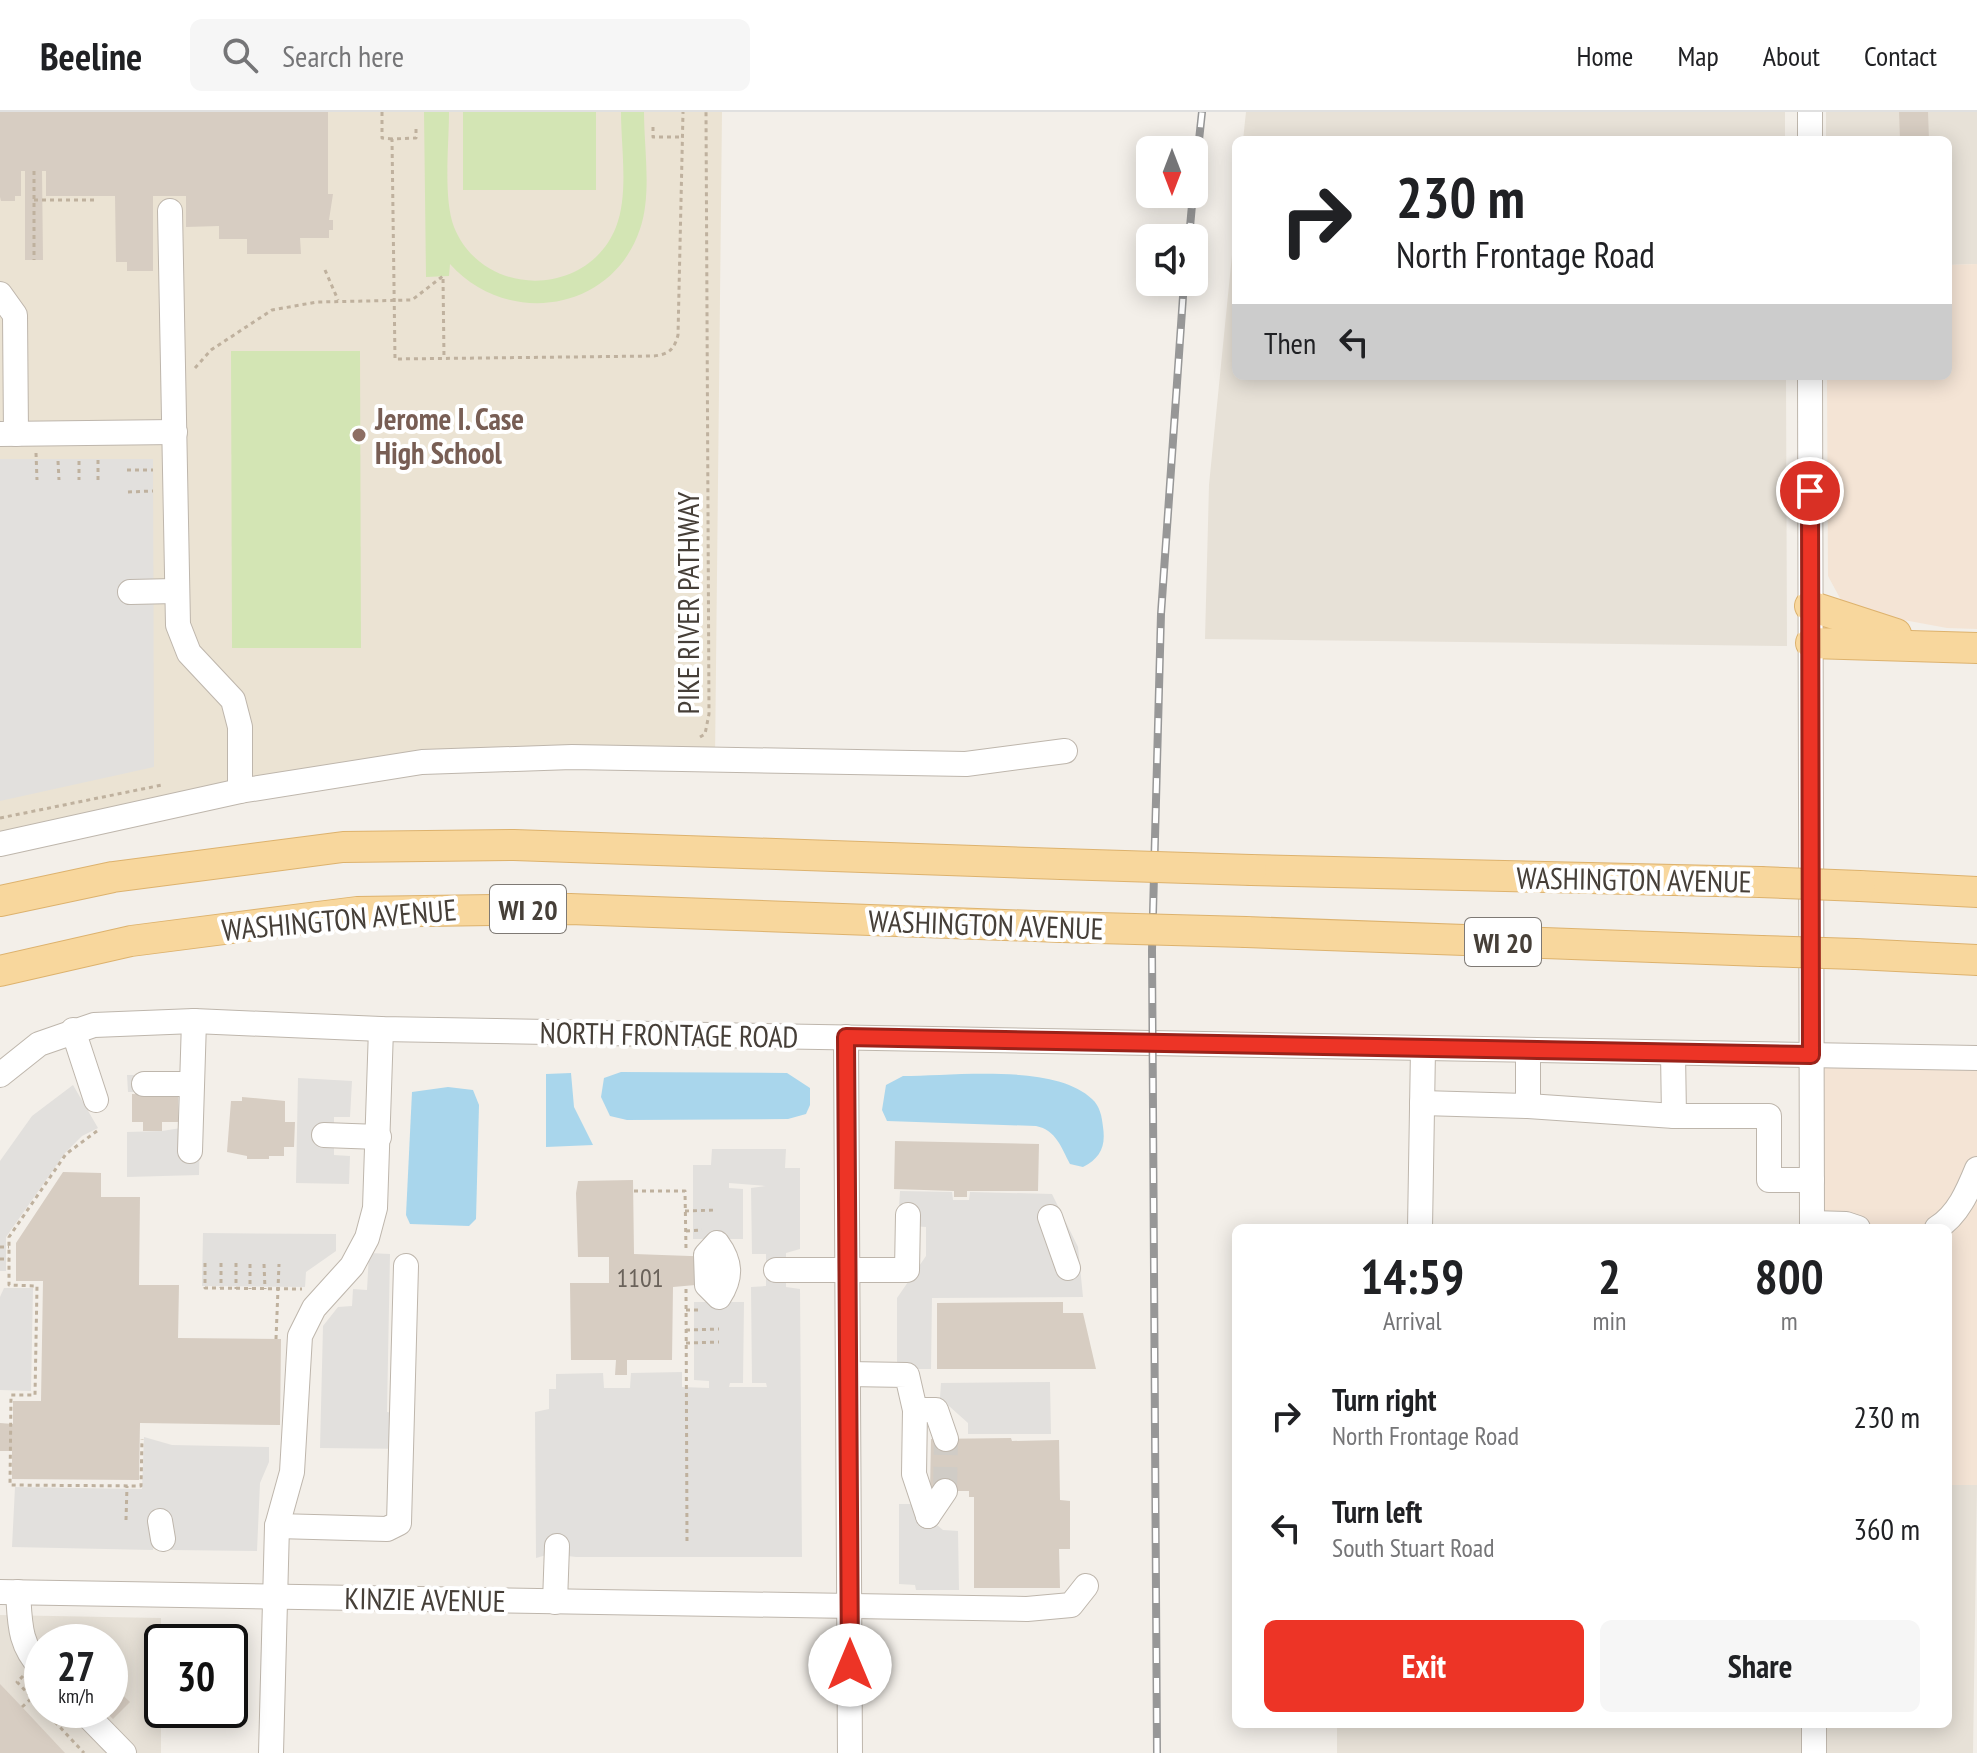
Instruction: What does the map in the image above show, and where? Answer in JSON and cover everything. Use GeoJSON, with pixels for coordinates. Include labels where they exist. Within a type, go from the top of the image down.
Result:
{"type":"FeatureCollection","features":[{"type":"Feature","properties":{"kind":"main road"},"geometry":{"type":"LineString","coordinates":[[1810,606],[1831,616],[1941,647]]}},
{"type":"Feature","properties":{"kind":"main road"},"geometry":{"type":"LineString","coordinates":[[1811,652],[1977,648]]}},
{"type":"Feature","properties":{"kind":"main road"},"geometry":{"type":"LineString","coordinates":[[1811,652],[1977,664]]}},
{"type":"Feature","properties":{"kind":"main road","name":"WASHINGTON AVENUE"},"geometry":{"type":"LineString","coordinates":[[0,901],[209,863],[343,847],[514,845],[1251,870],[1760,882],[1977,892]]}},
{"type":"Feature","properties":{"kind":"main road"},"geometry":{"type":"LineString","coordinates":[[0,916],[64,887]]}},
{"type":"Feature","properties":{"kind":"main road","name":"WASHINGTON AVENUE"},"geometry":{"type":"LineString","coordinates":[[0,971],[131,941],[357,912],[570,909],[1977,960]]}},
{"type":"Feature","properties":{"kind":"street"},"geometry":{"type":"LineString","coordinates":[[1810,112],[1810,136]]}},
{"type":"Feature","properties":{"kind":"street"},"geometry":{"type":"LineString","coordinates":[[170,211],[178,625],[189,653],[233,700],[240,727],[240,791]]}},
{"type":"Feature","properties":{"kind":"street"},"geometry":{"type":"LineString","coordinates":[[0,294],[15,315],[8,434],[175,432]]}},
{"type":"Feature","properties":{"kind":"street"},"geometry":{"type":"LineString","coordinates":[[1810,380],[1812,1224]]}},
{"type":"Feature","properties":{"kind":"street"},"geometry":{"type":"LineString","coordinates":[[130,592],[175,591]]}},
{"type":"Feature","properties":{"kind":"street"},"geometry":{"type":"LineString","coordinates":[[0,844],[240,791],[422,762],[572,757],[966,764],[1065,751]]}},
{"type":"Feature","properties":{"kind":"street"},"geometry":{"type":"LineString","coordinates":[[190,1151],[194,1021]]}},
{"type":"Feature","properties":{"kind":"street","name":"NORTH FRONTAGE ROAD"},"geometry":{"type":"LineString","coordinates":[[0,1075],[39,1044],[73,1030],[106,1024],[194,1021],[381,1029],[1977,1058]]}},
{"type":"Feature","properties":{"kind":"street"},"geometry":{"type":"LineString","coordinates":[[271,1753],[277,1526],[292,1472],[300,1336],[314,1308],[352,1266],[367,1238],[375,1208],[381,1029]]}},
{"type":"Feature","properties":{"kind":"street"},"geometry":{"type":"LineString","coordinates":[[73,1030],[96,1100]]}},
{"type":"Feature","properties":{"kind":"street"},"geometry":{"type":"LineString","coordinates":[[846,1037],[850,1753]]}},
{"type":"Feature","properties":{"kind":"street"},"geometry":{"type":"LineString","coordinates":[[1420,1224],[1423,1049]]}},
{"type":"Feature","properties":{"kind":"street"},"geometry":{"type":"LineString","coordinates":[[1528,1051],[1528,1106]]}},
{"type":"Feature","properties":{"kind":"street"},"geometry":{"type":"LineString","coordinates":[[1673,1053],[1674,1116]]}},
{"type":"Feature","properties":{"kind":"street"},"geometry":{"type":"LineString","coordinates":[[144,1084],[192,1084]]}},
{"type":"Feature","properties":{"kind":"street"},"geometry":{"type":"LineString","coordinates":[[1422,1103],[1528,1106],[1674,1116],[1769,1116],[1769,1180],[1812,1180]]}},
{"type":"Feature","properties":{"kind":"street"},"geometry":{"type":"LineString","coordinates":[[324,1135],[379,1137]]}},
{"type":"Feature","properties":{"kind":"street"},"geometry":{"type":"LineString","coordinates":[[1943,1224],[1967,1194],[1977,1169]]}},
{"type":"Feature","properties":{"kind":"street"},"geometry":{"type":"LineString","coordinates":[[776,1270],[907,1270],[908,1215]]}},
{"type":"Feature","properties":{"kind":"street"},"geometry":{"type":"LineString","coordinates":[[1050,1217],[1068,1268]]}},
{"type":"Feature","properties":{"kind":"street"},"geometry":{"type":"LineString","coordinates":[[277,1526],[387,1529],[399,1523],[406,1266]]}},
{"type":"Feature","properties":{"kind":"street"},"geometry":{"type":"LineString","coordinates":[[848,1374],[907,1375],[915,1410],[914,1474],[928,1516],[945,1491]]}},
{"type":"Feature","properties":{"kind":"street"},"geometry":{"type":"LineString","coordinates":[[915,1410],[936,1410],[946,1439]]}},
{"type":"Feature","properties":{"kind":"street"},"geometry":{"type":"LineString","coordinates":[[555,1602],[557,1546]]}},
{"type":"Feature","properties":{"kind":"street","name":"KINZIE AVENUE"},"geometry":{"type":"LineString","coordinates":[[9,1592],[1042,1608],[1071,1605],[1086,1586]]}},
{"type":"Feature","properties":{"kind":"street"},"geometry":{"type":"LineString","coordinates":[[9,1592],[24,1646]]}},
{"type":"Feature","properties":{"kind":"street"},"geometry":{"type":"LineString","coordinates":[[100,1728],[124,1753]]}},
{"type":"Feature","properties":{"kind":"street"},"geometry":{"type":"LineString","coordinates":[[1814,1728],[1814,1753]]}},
{"type":"Feature","properties":{"kind":"path"},"geometry":{"type":"LineString","coordinates":[[382,112],[382,138],[416,138],[416,129]]}},
{"type":"Feature","properties":{"kind":"path"},"geometry":{"type":"LineString","coordinates":[[392,139],[395,359],[666,355],[674,347],[682,244],[683,112]]}},
{"type":"Feature","properties":{"kind":"path","name":"PIKE RIVER PATHWAY"},"geometry":{"type":"LineString","coordinates":[[697,739],[705,734],[709,714],[706,112]]}},
{"type":"Feature","properties":{"kind":"path"},"geometry":{"type":"LineString","coordinates":[[653,127],[653,137],[683,137]]}},
{"type":"Feature","properties":{"kind":"path"},"geometry":{"type":"LineString","coordinates":[[34,171],[34,260]]}},
{"type":"Feature","properties":{"kind":"path"},"geometry":{"type":"LineString","coordinates":[[34,200],[94,200]]}},
{"type":"Feature","properties":{"kind":"path"},"geometry":{"type":"LineString","coordinates":[[325,270],[339,301]]}},
{"type":"Feature","properties":{"kind":"path"},"geometry":{"type":"LineString","coordinates":[[187,371],[195,369],[211,350],[249,322],[272,310],[339,301],[412,300],[443,276],[444,359]]}},
{"type":"Feature","properties":{"kind":"path"},"geometry":{"type":"LineString","coordinates":[[36,459],[37,480]]}},
{"type":"Feature","properties":{"kind":"path"},"geometry":{"type":"LineString","coordinates":[[98,460],[98,480]]}},
{"type":"Feature","properties":{"kind":"path"},"geometry":{"type":"LineString","coordinates":[[58,461],[59,480]]}},
{"type":"Feature","properties":{"kind":"path"},"geometry":{"type":"LineString","coordinates":[[79,461],[79,480]]}},
{"type":"Feature","properties":{"kind":"path"},"geometry":{"type":"LineString","coordinates":[[127,470],[153,470]]}},
{"type":"Feature","properties":{"kind":"path"},"geometry":{"type":"LineString","coordinates":[[128,492],[153,491]]}},
{"type":"Feature","properties":{"kind":"path"},"geometry":{"type":"LineString","coordinates":[[0,818],[165,784]]}},
{"type":"Feature","properties":{"kind":"path"},"geometry":{"type":"LineString","coordinates":[[97,1131],[66,1154],[9,1237],[9,1285],[37,1286],[35,1395],[11,1395],[10,1485],[141,1486],[142,1439]]}},
{"type":"Feature","properties":{"kind":"path"},"geometry":{"type":"LineString","coordinates":[[634,1191],[685,1191]]}},
{"type":"Feature","properties":{"kind":"path"},"geometry":{"type":"LineString","coordinates":[[685,1211],[717,1210]]}},
{"type":"Feature","properties":{"kind":"path"},"geometry":{"type":"LineString","coordinates":[[0,1247],[9,1247]]}},
{"type":"Feature","properties":{"kind":"path"},"geometry":{"type":"LineString","coordinates":[[0,1259],[9,1259]]}},
{"type":"Feature","properties":{"kind":"path"},"geometry":{"type":"LineString","coordinates":[[205,1263],[205,1288],[310,1289]]}},
{"type":"Feature","properties":{"kind":"path"},"geometry":{"type":"LineString","coordinates":[[221,1263],[221,1288]]}},
{"type":"Feature","properties":{"kind":"path"},"geometry":{"type":"LineString","coordinates":[[236,1263],[236,1289]]}},
{"type":"Feature","properties":{"kind":"path"},"geometry":{"type":"LineString","coordinates":[[250,1264],[250,1289]]}},
{"type":"Feature","properties":{"kind":"path"},"geometry":{"type":"LineString","coordinates":[[264,1264],[265,1289]]}},
{"type":"Feature","properties":{"kind":"path"},"geometry":{"type":"LineString","coordinates":[[276,1339],[279,1264]]}},
{"type":"Feature","properties":{"kind":"path"},"geometry":{"type":"LineString","coordinates":[[686,1330],[719,1329]]}},
{"type":"Feature","properties":{"kind":"path"},"geometry":{"type":"LineString","coordinates":[[686,1343],[719,1342]]}},
{"type":"Feature","properties":{"kind":"path"},"geometry":{"type":"LineString","coordinates":[[686,1386],[687,1545]]}},
{"type":"Feature","properties":{"kind":"path"},"geometry":{"type":"LineString","coordinates":[[126,1520],[127,1486]]}},
{"type":"Feature","properties":{"kind":"path"},"geometry":{"type":"LineString","coordinates":[[17,1682],[24,1689]]}},
{"type":"Feature","properties":{"kind":"path"},"geometry":{"type":"LineString","coordinates":[[60,1728],[83,1753]]}},
{"type":"Feature","properties":{"kind":"shaded area","name":"Jerome I. Case High School"},"geometry":{"type":"Polygon","coordinates":[[[0,112],[722,112],[715,759],[422,762],[0,844],[0,112]]]}},
{"type":"Feature","properties":{"kind":"shaded area"},"geometry":{"type":"Polygon","coordinates":[[[1246,112],[1785,112],[1785,136],[1243,136],[1246,112]]]}},
{"type":"Feature","properties":{"kind":"shaded area"},"geometry":{"type":"Polygon","coordinates":[[[1826,112],[1977,112],[1977,264],[1952,265],[1952,136],[1826,136],[1826,112]]]}},
{"type":"Feature","properties":{"kind":"shaded area"},"geometry":{"type":"Polygon","coordinates":[[[1232,255],[1232,380],[1786,380],[1787,646],[1205,639],[1209,485],[1232,255]]]}},
{"type":"Feature","properties":{"kind":"shaded area"},"geometry":{"type":"Polygon","coordinates":[[[1977,264],[1977,629],[1947,628],[1882,616],[1841,600],[1828,576],[1827,380],[1952,380],[1952,265],[1977,264]]]}},
{"type":"Feature","properties":{"kind":"shaded area"},"geometry":{"type":"Polygon","coordinates":[[[0,459],[153,459],[154,767],[0,801],[0,459]]]}},
{"type":"Feature","properties":{"kind":"shaded area"},"geometry":{"type":"Polygon","coordinates":[[[1811,1055],[1977,1058],[1977,1485],[1952,1485],[1952,1224],[1812,1224],[1811,1055]]]}},
{"type":"Feature","properties":{"kind":"shaded area"},"geometry":{"type":"Polygon","coordinates":[[[127,1075],[201,1075],[199,1175],[127,1177],[127,1132],[162,1131],[181,1128],[181,1125],[178,1092],[128,1092],[127,1075]]]}},
{"type":"Feature","properties":{"kind":"shaded area"},"geometry":{"type":"Polygon","coordinates":[[[298,1078],[352,1081],[350,1117],[334,1117],[334,1155],[350,1156],[349,1184],[296,1183],[298,1078]]]}},
{"type":"Feature","properties":{"kind":"shaded area"},"geometry":{"type":"Polygon","coordinates":[[[73,1085],[98,1128],[82,1136],[65,1153],[6,1237],[6,1271],[0,1271],[0,1161],[32,1116],[73,1085]]]}},
{"type":"Feature","properties":{"kind":"shaded area"},"geometry":{"type":"Polygon","coordinates":[[[712,1149],[786,1149],[785,1168],[800,1168],[800,1249],[786,1253],[786,1287],[800,1289],[802,1557],[576,1557],[550,1554],[536,1558],[535,1412],[549,1409],[549,1389],[556,1389],[556,1374],[603,1373],[604,1388],[630,1388],[631,1373],[682,1372],[682,1387],[709,1388],[709,1381],[694,1380],[694,1302],[744,1302],[743,1383],[730,1383],[729,1387],[767,1387],[766,1383],[752,1383],[751,1287],[766,1286],[766,1254],[752,1254],[751,1188],[766,1186],[729,1183],[729,1188],[743,1189],[743,1239],[693,1239],[693,1165],[711,1165],[712,1149]]]}},
{"type":"Feature","properties":{"kind":"shaded area"},"geometry":{"type":"Polygon","coordinates":[[[900,1191],[952,1192],[953,1200],[969,1200],[970,1192],[1052,1194],[1078,1247],[1083,1297],[932,1298],[931,1369],[897,1369],[897,1298],[926,1256],[926,1227],[898,1225],[900,1191]]]}},
{"type":"Feature","properties":{"kind":"shaded area"},"geometry":{"type":"Polygon","coordinates":[[[203,1233],[336,1234],[336,1251],[306,1272],[305,1287],[202,1286],[203,1233]]]}},
{"type":"Feature","properties":{"kind":"shaded area"},"geometry":{"type":"Polygon","coordinates":[[[369,1253],[390,1254],[387,1412],[411,1416],[411,1449],[320,1448],[323,1326],[338,1307],[352,1306],[353,1289],[367,1290],[369,1253]]]}},
{"type":"Feature","properties":{"kind":"shaded area"},"geometry":{"type":"Polygon","coordinates":[[[4,1288],[33,1288],[31,1391],[0,1390],[0,1297],[4,1288]]]}},
{"type":"Feature","properties":{"kind":"shaded area"},"geometry":{"type":"Polygon","coordinates":[[[1050,1382],[1051,1434],[968,1434],[968,1423],[940,1398],[941,1383],[1050,1382]]]}},
{"type":"Feature","properties":{"kind":"shaded area"},"geometry":{"type":"Polygon","coordinates":[[[144,1437],[172,1445],[269,1447],[269,1462],[260,1483],[257,1551],[171,1550],[171,1533],[154,1533],[153,1550],[12,1547],[15,1487],[142,1489],[144,1437]]]}},
{"type":"Feature","properties":{"kind":"shaded area"},"geometry":{"type":"Polygon","coordinates":[[[1952,1485],[1977,1485],[1973,1753],[1337,1753],[1337,1728],[1952,1728],[1952,1485]]]}},
{"type":"Feature","properties":{"kind":"shaded area"},"geometry":{"type":"Polygon","coordinates":[[[899,1504],[911,1504],[943,1530],[958,1531],[959,1590],[916,1590],[915,1585],[899,1584],[899,1504]]]}},
{"type":"Feature","properties":{"kind":"shaded area"},"geometry":{"type":"Polygon","coordinates":[[[0,1615],[161,1618],[161,1624],[144,1624],[144,1728],[161,1728],[161,1753],[0,1753],[0,1615]]]}},
{"type":"Feature","properties":{"kind":"green space"},"geometry":{"type":"Polygon","coordinates":[[[424,112],[449,112],[449,201],[454,227],[468,251],[488,267],[511,277],[535,281],[560,277],[583,267],[602,250],[616,227],[622,200],[621,112],[644,112],[646,201],[640,229],[626,257],[606,279],[582,294],[556,302],[527,303],[499,297],[473,284],[450,264],[449,276],[426,277],[424,112]]]}},
{"type":"Feature","properties":{"kind":"green space"},"geometry":{"type":"Polygon","coordinates":[[[463,112],[596,112],[596,190],[463,190],[463,112]]]}},
{"type":"Feature","properties":{"kind":"green space"},"geometry":{"type":"Polygon","coordinates":[[[231,351],[360,351],[361,648],[232,648],[231,351]]]}},
{"type":"Feature","properties":{"kind":"water"},"geometry":{"type":"Polygon","coordinates":[[[621,1072],[787,1073],[810,1088],[810,1105],[806,1114],[788,1119],[627,1120],[610,1116],[601,1097],[604,1078],[621,1072]]]}},
{"type":"Feature","properties":{"kind":"water"},"geometry":{"type":"Polygon","coordinates":[[[571,1073],[574,1107],[593,1145],[546,1147],[546,1074],[571,1073]]]}},
{"type":"Feature","properties":{"kind":"water"},"geometry":{"type":"Polygon","coordinates":[[[1002,1074],[1054,1080],[1075,1088],[1092,1099],[1099,1108],[1103,1127],[1102,1146],[1098,1156],[1083,1167],[1070,1164],[1053,1135],[1036,1126],[887,1121],[882,1110],[886,1085],[903,1076],[1002,1074]]]}},
{"type":"Feature","properties":{"kind":"water"},"geometry":{"type":"Polygon","coordinates":[[[448,1087],[473,1090],[479,1105],[476,1219],[469,1226],[410,1224],[406,1215],[412,1092],[448,1087]]]}},
{"type":"Feature","properties":{"kind":"building"},"geometry":{"type":"Polygon","coordinates":[[[0,112],[328,112],[328,194],[333,194],[329,220],[333,220],[333,230],[329,230],[329,238],[300,238],[301,254],[247,254],[247,239],[219,239],[219,226],[186,227],[186,196],[153,196],[153,271],[127,271],[127,262],[116,262],[115,196],[46,196],[46,171],[42,171],[43,260],[25,260],[25,171],[21,171],[21,196],[15,196],[15,201],[1,201],[0,112]]]}},
{"type":"Feature","properties":{"kind":"building"},"geometry":{"type":"Polygon","coordinates":[[[1899,112],[1928,112],[1929,136],[1900,136],[1899,112]]]}},
{"type":"Feature","properties":{"kind":"building"},"geometry":{"type":"Polygon","coordinates":[[[132,1094],[178,1095],[178,1122],[162,1122],[162,1131],[143,1131],[143,1122],[132,1122],[132,1094]]]}},
{"type":"Feature","properties":{"kind":"building"},"geometry":{"type":"Polygon","coordinates":[[[242,1097],[285,1101],[285,1122],[295,1122],[294,1147],[284,1147],[284,1156],[247,1159],[247,1156],[227,1152],[231,1101],[242,1101],[242,1097]]]}},
{"type":"Feature","properties":{"kind":"building"},"geometry":{"type":"Polygon","coordinates":[[[895,1141],[1039,1144],[1038,1191],[967,1191],[967,1197],[954,1197],[954,1191],[894,1189],[895,1141]]]}},
{"type":"Feature","properties":{"kind":"building"},"geometry":{"type":"Polygon","coordinates":[[[63,1172],[101,1173],[101,1197],[140,1197],[139,1285],[179,1285],[178,1338],[281,1339],[280,1425],[140,1423],[139,1480],[12,1479],[12,1451],[0,1451],[0,1423],[13,1424],[13,1401],[41,1401],[43,1281],[16,1281],[16,1243],[63,1172]]]}},
{"type":"Feature","properties":{"kind":"building"},"geometry":{"type":"Polygon","coordinates":[[[633,1180],[634,1254],[718,1257],[718,1283],[673,1287],[672,1360],[627,1360],[627,1375],[615,1375],[616,1360],[571,1360],[570,1283],[609,1283],[609,1257],[578,1257],[576,1193],[578,1181],[633,1180]]]}},
{"type":"Feature","properties":{"kind":"building"},"geometry":{"type":"Polygon","coordinates":[[[1063,1302],[1063,1313],[1083,1313],[1096,1369],[937,1369],[937,1303],[1063,1302]]]}},
{"type":"Feature","properties":{"kind":"building"},"geometry":{"type":"Polygon","coordinates":[[[1011,1438],[1012,1441],[1059,1440],[1060,1500],[1070,1501],[1070,1549],[1059,1549],[1060,1588],[974,1588],[974,1497],[969,1497],[969,1491],[930,1491],[931,1439],[1011,1438]]]}},
{"type":"Feature","properties":{"kind":"building"},"geometry":{"type":"Polygon","coordinates":[[[0,1684],[24,1709],[24,1728],[42,1728],[65,1753],[0,1753],[0,1684]]]}},
{"type":"Feature","properties":{"kind":"tunnel"},"geometry":{"type":"LineString","coordinates":[[945,1491],[946,1439]]}},
{"type":"Feature","properties":{"kind":"railway"},"geometry":{"type":"LineString","coordinates":[[1199,136],[1202,112]]}},
{"type":"Feature","properties":{"kind":"railway"},"geometry":{"type":"LineString","coordinates":[[1190,224],[1192,208]]}},
{"type":"Feature","properties":{"kind":"railway"},"geometry":{"type":"LineString","coordinates":[[1157,1753],[1152,950],[1161,614],[1183,296]]}},
{"type":"Feature","properties":{"kind":"place","name":"Jerome I. Case High School"},"geometry":{"type":"Point","coordinates":[359,435]}},
{"type":"Feature","properties":{"kind":"route"},"geometry":{"type":"LineString","coordinates":[[850,1665],[846,1037],[1811,1055],[1810,491]]}}]}
